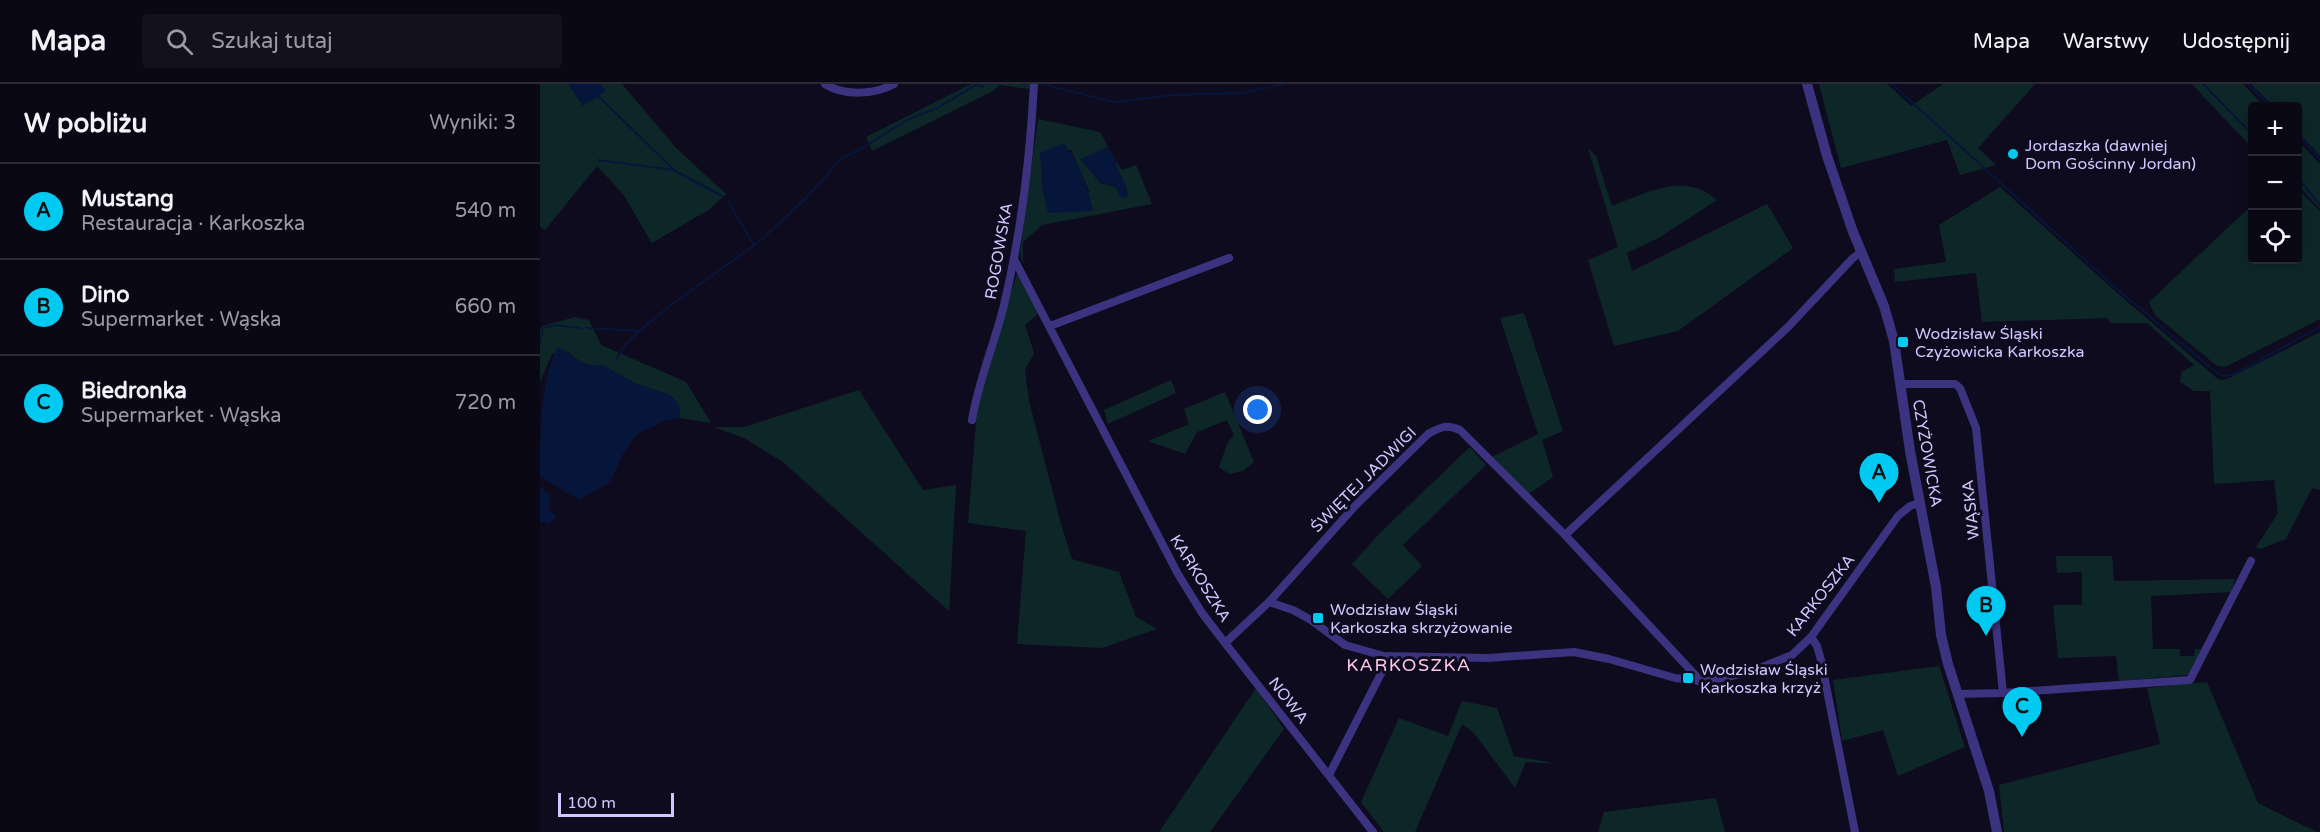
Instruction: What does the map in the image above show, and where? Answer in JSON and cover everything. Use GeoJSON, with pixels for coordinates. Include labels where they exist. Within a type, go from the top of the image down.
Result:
{"type":"FeatureCollection","features":[{"type":"Feature","properties":{"kind":"street"},"geometry":{"type":"LineString","coordinates":[[825,84],[843,92],[860,93],[890,86]]}},
{"type":"Feature","properties":{"kind":"street","name":"CZYŻOWICKA"},"geometry":{"type":"LineString","coordinates":[[1807,84],[1827,156],[1884,306],[1894,341],[1910,451],[1936,587],[1941,635],[1957,694],[1989,791],[1997,832]]}},
{"type":"Feature","properties":{"kind":"street","name":"ROGOWSKA"},"geometry":{"type":"LineString","coordinates":[[972,420],[978,387],[1003,308],[1014,259],[1030,137],[1033,88]]}},
{"type":"Feature","properties":{"kind":"street"},"geometry":{"type":"LineString","coordinates":[[1565,535],[1788,327],[1862,251]]}},
{"type":"Feature","properties":{"kind":"street"},"geometry":{"type":"LineString","coordinates":[[1050,326],[1229,258]]}},
{"type":"Feature","properties":{"kind":"street","name":"KARKOSZKA"},"geometry":{"type":"LineString","coordinates":[[1014,259],[1178,574],[1202,614],[1225,643],[1269,602],[1293,610],[1311,620],[1346,645],[1375,654],[1488,658],[1574,652],[1610,659],[1675,678],[1698,681],[1729,677],[1771,665],[1792,654],[1811,637],[1898,516],[1910,506],[1920,503]]}},
{"type":"Feature","properties":{"kind":"street","name":"WĄSKA"},"geometry":{"type":"LineString","coordinates":[[1901,384],[1955,384],[1960,388],[1976,428],[2003,693]]}},
{"type":"Feature","properties":{"kind":"street","name":"ŚWIĘTEJ JADWIGI"},"geometry":{"type":"LineString","coordinates":[[1269,602],[1354,507],[1428,434],[1439,427],[1450,426],[1460,430],[1565,535],[1697,677],[1698,681]]}},
{"type":"Feature","properties":{"kind":"street"},"geometry":{"type":"LineString","coordinates":[[1957,694],[2190,680],[2251,561]]}},
{"type":"Feature","properties":{"kind":"street"},"geometry":{"type":"LineString","coordinates":[[1811,637],[1817,646],[1821,660],[1855,832]]}},
{"type":"Feature","properties":{"kind":"street","name":"NOWA"},"geometry":{"type":"LineString","coordinates":[[1225,643],[1373,832]]}},
{"type":"Feature","properties":{"kind":"street"},"geometry":{"type":"LineString","coordinates":[[1329,775],[1390,656]]}},
{"type":"Feature","properties":{"kind":"green space"},"geometry":{"type":"Polygon","coordinates":[[[540,84],[622,84],[676,148],[726,194],[710,209],[652,243],[623,194],[597,166],[545,230],[540,226],[540,84]]]}},
{"type":"Feature","properties":{"kind":"green space"},"geometry":{"type":"Polygon","coordinates":[[[971,84],[1030,84],[1030,89],[1000,85],[993,91],[872,151],[866,137],[971,84]]]}},
{"type":"Feature","properties":{"kind":"green space"},"geometry":{"type":"Polygon","coordinates":[[[1819,84],[1887,84],[1911,106],[1943,84],[2035,84],[1978,148],[1996,165],[1960,175],[1947,140],[1841,168],[1819,84]]]}},
{"type":"Feature","properties":{"kind":"green space"},"geometry":{"type":"Polygon","coordinates":[[[2192,84],[2243,84],[2260,102],[2248,102],[2248,144],[2192,84]]]}},
{"type":"Feature","properties":{"kind":"green space"},"geometry":{"type":"Polygon","coordinates":[[[2251,84],[2320,84],[2320,156],[2302,136],[2302,102],[2269,102],[2251,84]]]}},
{"type":"Feature","properties":{"kind":"green space"},"geometry":{"type":"Polygon","coordinates":[[[1038,119],[1100,132],[1108,147],[1081,160],[1100,183],[1116,187],[1119,196],[1128,195],[1116,166],[1117,162],[1122,170],[1136,165],[1152,204],[1042,225],[1023,242],[1023,265],[1020,253],[1038,119]],[[1071,150],[1040,153],[1090,193],[1071,150]]]}},
{"type":"Feature","properties":{"kind":"green space"},"geometry":{"type":"Polygon","coordinates":[[[2302,145],[2320,164],[2320,209],[2302,189],[2302,145]]]}},
{"type":"Feature","properties":{"kind":"green space"},"geometry":{"type":"Polygon","coordinates":[[[1588,148],[1596,156],[1612,206],[1665,187],[1679,186],[1705,191],[1717,200],[1660,237],[1627,253],[1632,271],[1767,204],[1793,248],[1678,331],[1614,346],[1588,260],[1618,247],[1588,148]]]}},
{"type":"Feature","properties":{"kind":"green space"},"geometry":{"type":"Polygon","coordinates":[[[2000,187],[2116,292],[2219,380],[2227,379],[2320,332],[2320,490],[2312,488],[2286,539],[2260,549],[2256,547],[2278,513],[2274,480],[2214,484],[2210,391],[2194,391],[2180,382],[2181,372],[2194,365],[2147,323],[2111,323],[2107,318],[1982,322],[1976,273],[1895,282],[1894,269],[1946,262],[1939,225],[2000,187]]]}},
{"type":"Feature","properties":{"kind":"green space"},"geometry":{"type":"Polygon","coordinates":[[[2302,193],[2320,211],[2320,319],[2225,367],[2217,366],[2155,315],[2149,302],[2248,209],[2248,264],[2302,264],[2302,193]]]}},
{"type":"Feature","properties":{"kind":"green space"},"geometry":{"type":"Polygon","coordinates":[[[1017,274],[1039,313],[1025,325],[1034,353],[1025,370],[1029,401],[1072,559],[1119,572],[1136,617],[1157,629],[1102,648],[1017,644],[1026,531],[968,523],[978,397],[1017,274]]]}},
{"type":"Feature","properties":{"kind":"green space"},"geometry":{"type":"Polygon","coordinates":[[[1524,313],[1563,431],[1542,440],[1553,477],[1529,494],[1492,457],[1538,434],[1500,318],[1524,313]]]}},
{"type":"Feature","properties":{"kind":"green space"},"geometry":{"type":"Polygon","coordinates":[[[575,317],[589,320],[601,345],[686,382],[711,423],[680,418],[679,405],[670,395],[634,383],[603,365],[580,362],[568,352],[552,354],[540,382],[540,330],[542,326],[575,317]]]}},
{"type":"Feature","properties":{"kind":"green space"},"geometry":{"type":"Polygon","coordinates":[[[1171,380],[1176,393],[1108,424],[1104,410],[1171,380]]]}},
{"type":"Feature","properties":{"kind":"green space"},"geometry":{"type":"Polygon","coordinates":[[[859,390],[923,490],[956,485],[949,611],[783,462],[744,438],[714,427],[744,427],[859,390]]]}},
{"type":"Feature","properties":{"kind":"green space"},"geometry":{"type":"Polygon","coordinates":[[[1225,392],[1254,462],[1243,471],[1229,474],[1219,467],[1228,442],[1234,435],[1227,420],[1197,432],[1185,454],[1148,441],[1189,424],[1184,409],[1225,392]]]}},
{"type":"Feature","properties":{"kind":"green space"},"geometry":{"type":"Polygon","coordinates":[[[1470,447],[1486,465],[1403,545],[1422,566],[1388,599],[1352,564],[1381,532],[1470,447]]]}},
{"type":"Feature","properties":{"kind":"green space"},"geometry":{"type":"Polygon","coordinates":[[[2056,556],[2112,556],[2114,581],[2235,579],[2231,592],[2151,596],[2153,649],[2180,649],[2180,656],[2194,656],[2195,649],[2202,649],[2188,675],[2119,681],[2116,656],[2058,658],[2053,605],[2082,605],[2082,572],[2057,573],[2056,556]]]}},
{"type":"Feature","properties":{"kind":"green space"},"geometry":{"type":"Polygon","coordinates":[[[1939,666],[1965,747],[1898,776],[1883,730],[1842,741],[1833,680],[1939,666]]]}},
{"type":"Feature","properties":{"kind":"green space"},"geometry":{"type":"Polygon","coordinates":[[[2207,682],[2258,803],[2317,832],[2004,832],[1999,785],[2160,744],[2147,688],[2207,682]]]}},
{"type":"Feature","properties":{"kind":"green space"},"geometry":{"type":"Polygon","coordinates":[[[1256,688],[1284,729],[1210,832],[1159,832],[1256,688]]]}},
{"type":"Feature","properties":{"kind":"green space"},"geometry":{"type":"Polygon","coordinates":[[[1462,701],[1497,708],[1514,756],[1558,764],[1526,762],[1515,788],[1474,733],[1462,724],[1415,832],[1384,832],[1361,802],[1399,718],[1448,736],[1462,701]]]}},
{"type":"Feature","properties":{"kind":"green space"},"geometry":{"type":"Polygon","coordinates":[[[1716,798],[1725,832],[1598,832],[1604,812],[1716,798]]]}},
{"type":"Feature","properties":{"kind":"water"},"geometry":{"type":"Polygon","coordinates":[[[568,84],[600,84],[606,91],[583,106],[568,84]]]}},
{"type":"Feature","properties":{"kind":"water"},"geometry":{"type":"Polygon","coordinates":[[[1063,143],[1073,156],[1082,175],[1093,211],[1048,213],[1042,188],[1040,153],[1063,143]]]}},
{"type":"Feature","properties":{"kind":"water"},"geometry":{"type":"Polygon","coordinates":[[[1108,147],[1117,162],[1116,166],[1126,186],[1128,195],[1125,198],[1119,196],[1116,186],[1100,183],[1080,159],[1108,147]]]}},
{"type":"Feature","properties":{"kind":"water"},"geometry":{"type":"Polygon","coordinates":[[[558,347],[587,365],[603,365],[634,383],[670,395],[679,404],[680,418],[664,421],[636,435],[623,454],[610,482],[579,500],[540,476],[544,392],[552,360],[558,347]]]}},
{"type":"Feature","properties":{"kind":"water"},"geometry":{"type":"Polygon","coordinates":[[[540,487],[551,496],[548,508],[556,517],[549,524],[540,522],[540,487]]]}},
{"type":"Feature","properties":{"kind":"waterway"},"geometry":{"type":"LineString","coordinates":[[587,328],[639,331],[760,241],[805,199],[842,158],[907,120],[937,108],[976,85],[983,87],[984,84]]}},
{"type":"Feature","properties":{"kind":"waterway"},"geometry":{"type":"LineString","coordinates":[[1042,84],[1114,102],[1172,95],[1241,93],[1285,84]]}},
{"type":"Feature","properties":{"kind":"waterway"},"geometry":{"type":"LineString","coordinates":[[1892,84],[2118,290],[2218,374],[2225,376],[2234,374],[2320,327]]}},
{"type":"Feature","properties":{"kind":"waterway"},"geometry":{"type":"LineString","coordinates":[[2203,84],[2248,130]]}},
{"type":"Feature","properties":{"kind":"waterway"},"geometry":{"type":"LineString","coordinates":[[2248,84],[2266,102]]}},
{"type":"Feature","properties":{"kind":"waterway"},"geometry":{"type":"LineString","coordinates":[[598,96],[674,170],[722,196]]}},
{"type":"Feature","properties":{"kind":"waterway"},"geometry":{"type":"LineString","coordinates":[[2302,139],[2320,159]]}},
{"type":"Feature","properties":{"kind":"waterway"},"geometry":{"type":"LineString","coordinates":[[598,160],[674,170]]}},
{"type":"Feature","properties":{"kind":"waterway"},"geometry":{"type":"LineString","coordinates":[[2302,183],[2320,205]]}},
{"type":"Feature","properties":{"kind":"waterway"},"geometry":{"type":"LineString","coordinates":[[728,201],[754,245]]}},
{"type":"Feature","properties":{"kind":"waterway"},"geometry":{"type":"LineString","coordinates":[[540,343],[543,328],[554,325],[580,328]]}},
{"type":"Feature","properties":{"kind":"waterway"},"geometry":{"type":"LineString","coordinates":[[616,359],[639,331]]}},
{"type":"Feature","properties":{"kind":"place","name":"Jordaszka (dawniej Dom Gościnny Jordan)"},"geometry":{"type":"Point","coordinates":[2013,154]}},
{"type":"Feature","properties":{"kind":"place","name":"Wodzisław Śląski Czyżowicka Karkoszka"},"geometry":{"type":"Point","coordinates":[1903,342]}},
{"type":"Feature","properties":{"kind":"place","name":"Mustang"},"geometry":{"type":"Point","coordinates":[1879,503]}},
{"type":"Feature","properties":{"kind":"place","name":"Wodzisław Śląski Karkoszka skrzyżowanie"},"geometry":{"type":"Point","coordinates":[1318,618]}},
{"type":"Feature","properties":{"kind":"place","name":"Dino"},"geometry":{"type":"Point","coordinates":[1986,636]}},
{"type":"Feature","properties":{"kind":"place","name":"Wodzisław Śląski Karkoszka krzyż"},"geometry":{"type":"Point","coordinates":[1688,678]}},
{"type":"Feature","properties":{"kind":"place","name":"Biedronka"},"geometry":{"type":"Point","coordinates":[2022,737]}},
{"type":"Feature","properties":{"kind":"district","name":"KARKOSZKA"},"geometry":{"type":"Point","coordinates":[1409,665]}}]}
